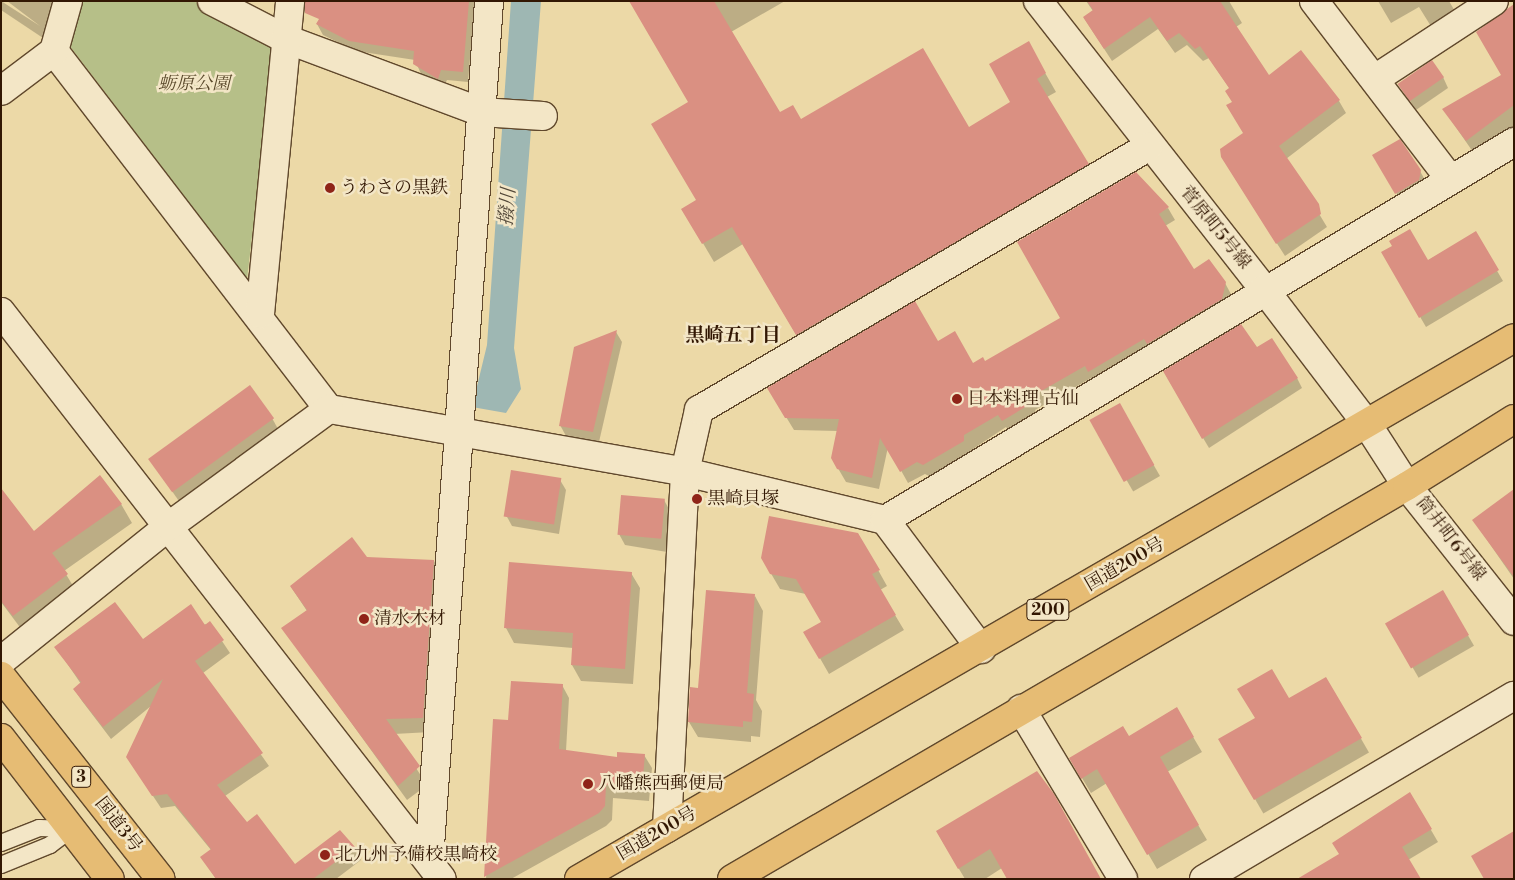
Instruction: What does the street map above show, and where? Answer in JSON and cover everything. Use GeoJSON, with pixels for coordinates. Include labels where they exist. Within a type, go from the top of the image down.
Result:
{"type":"FeatureCollection","features":[{"type":"Feature","properties":{"kind":"highway","name":"国道200号"},"geometry":{"type":"LineString","coordinates":[[579,879],[981,649],[1367,424],[1451,370],[1514,338]]}},
{"type":"Feature","properties":{"kind":"highway"},"geometry":{"type":"LineString","coordinates":[[732,879],[1021,709],[1407,486],[1514,419]]}},
{"type":"Feature","properties":{"kind":"highway","name":"国道3号"},"geometry":{"type":"LineString","coordinates":[[1,676],[160,879]]}},
{"type":"Feature","properties":{"kind":"highway","name":"3"},"geometry":{"type":"LineString","coordinates":[[1,738],[110,879]]}},
{"type":"Feature","properties":{"kind":"street"},"geometry":{"type":"LineString","coordinates":[[1,91],[54,51],[68,1]]}},
{"type":"Feature","properties":{"kind":"street"},"geometry":{"type":"LineString","coordinates":[[212,1],[286,38],[492,113],[543,116]]}},
{"type":"Feature","properties":{"kind":"street"},"geometry":{"type":"LineString","coordinates":[[260,314],[290,1]]}},
{"type":"Feature","properties":{"kind":"street"},"geometry":{"type":"LineString","coordinates":[[435,869],[456,429],[492,113],[489,1]]}},
{"type":"Feature","properties":{"kind":"street","name":"菅原町5号線"},"geometry":{"type":"LineString","coordinates":[[1038,1],[1148,146],[1264,289],[1367,424],[1388,457]]}},
{"type":"Feature","properties":{"kind":"street"},"geometry":{"type":"LineString","coordinates":[[1314,1],[1450,179]]}},
{"type":"Feature","properties":{"kind":"street"},"geometry":{"type":"LineString","coordinates":[[1375,79],[1494,1]]}},
{"type":"Feature","properties":{"kind":"street"},"geometry":{"type":"LineString","coordinates":[[54,51],[260,314],[329,409],[456,429],[685,472],[885,520],[981,649]]}},
{"type":"Feature","properties":{"kind":"street"},"geometry":{"type":"LineString","coordinates":[[885,520],[1264,289],[1514,142]]}},
{"type":"Feature","properties":{"kind":"street"},"geometry":{"type":"LineString","coordinates":[[667,828],[685,472],[699,410],[1148,146]]}},
{"type":"Feature","properties":{"kind":"street"},"geometry":{"type":"LineString","coordinates":[[1,312],[435,869]]}},
{"type":"Feature","properties":{"kind":"street"},"geometry":{"type":"LineString","coordinates":[[1,661],[169,526],[329,409]]}},
{"type":"Feature","properties":{"kind":"street","name":"筒井町6号線"},"geometry":{"type":"LineString","coordinates":[[1388,457],[1407,486],[1514,621]]}},
{"type":"Feature","properties":{"kind":"street"},"geometry":{"type":"LineString","coordinates":[[1204,879],[1514,696]]}},
{"type":"Feature","properties":{"kind":"street"},"geometry":{"type":"LineString","coordinates":[[1021,709],[1123,879]]}},
{"type":"Feature","properties":{"kind":"lane"},"geometry":{"type":"LineString","coordinates":[[1,843],[39,828],[71,829]]}},
{"type":"Feature","properties":{"kind":"lane"},"geometry":{"type":"LineString","coordinates":[[1,865],[50,845],[71,829]]}},
{"type":"Feature","properties":{"kind":"green space","name":"蛎原公園"},"geometry":{"type":"Polygon","coordinates":[[[78,1],[193,1],[276,36],[247,279],[69,45],[78,1]]]}},
{"type":"Feature","properties":{"kind":"water","name":"撥川"},"geometry":{"type":"Polygon","coordinates":[[[511,1],[541,1],[514,348],[521,389],[506,413],[472,407],[487,345],[511,1]]]}},
{"type":"Feature","properties":{"kind":"building"},"geometry":{"type":"Polygon","coordinates":[[[305,1],[469,1],[463,72],[441,70],[438,79],[413,64],[414,51],[349,41],[316,24],[319,19],[305,13],[305,1]]]}},
{"type":"Feature","properties":{"kind":"building"},"geometry":{"type":"Polygon","coordinates":[[[629,1],[714,1],[780,112],[793,105],[801,119],[923,48],[969,127],[1010,102],[989,64],[1029,41],[1046,73],[1037,79],[1089,164],[796,335],[732,227],[702,244],[681,209],[696,200],[651,124],[688,102],[629,1]]]}},
{"type":"Feature","properties":{"kind":"building"},"geometry":{"type":"Polygon","coordinates":[[[1087,1],[1220,1],[1269,75],[1301,50],[1340,100],[1279,146],[1319,204],[1321,214],[1276,244],[1221,157],[1220,149],[1243,133],[1226,105],[1232,102],[1225,91],[1229,88],[1200,46],[1195,49],[1179,33],[1167,41],[1150,17],[1104,49],[1083,17],[1093,10],[1087,1]]]}},
{"type":"Feature","properties":{"kind":"building"},"geometry":{"type":"Polygon","coordinates":[[[1514,4],[1514,105],[1466,141],[1442,109],[1501,75],[1476,32],[1514,4]]]}},
{"type":"Feature","properties":{"kind":"building"},"geometry":{"type":"Polygon","coordinates":[[[1432,60],[1444,77],[1410,101],[1398,84],[1432,60]]]}},
{"type":"Feature","properties":{"kind":"building"},"geometry":{"type":"Polygon","coordinates":[[[1400,139],[1421,170],[1419,180],[1395,194],[1372,155],[1400,139]]]}},
{"type":"Feature","properties":{"kind":"building"},"geometry":{"type":"Polygon","coordinates":[[[1136,172],[1169,207],[1159,214],[1194,269],[1209,259],[1226,282],[1222,299],[1147,344],[1144,339],[1088,372],[1085,366],[1029,398],[1032,403],[1002,421],[998,415],[964,435],[964,441],[923,465],[917,462],[900,472],[880,438],[872,478],[837,469],[831,458],[839,419],[785,418],[767,388],[915,301],[938,341],[955,331],[973,363],[983,357],[985,361],[1060,318],[1017,242],[1136,172]]]}},
{"type":"Feature","properties":{"kind":"building"},"geometry":{"type":"Polygon","coordinates":[[[1410,229],[1428,260],[1476,231],[1499,270],[1419,318],[1381,252],[1392,246],[1389,241],[1410,229]]]}},
{"type":"Feature","properties":{"kind":"building"},"geometry":{"type":"Polygon","coordinates":[[[1241,324],[1257,347],[1272,338],[1298,378],[1202,439],[1163,371],[1241,324]]]}},
{"type":"Feature","properties":{"kind":"building"},"geometry":{"type":"Polygon","coordinates":[[[617,330],[593,432],[559,426],[574,347],[617,330]]]}},
{"type":"Feature","properties":{"kind":"building"},"geometry":{"type":"Polygon","coordinates":[[[250,385],[274,418],[172,492],[148,459],[250,385]]]}},
{"type":"Feature","properties":{"kind":"building"},"geometry":{"type":"Polygon","coordinates":[[[1120,403],[1154,465],[1124,482],[1089,420],[1120,403]]]}},
{"type":"Feature","properties":{"kind":"building"},"geometry":{"type":"Polygon","coordinates":[[[511,470],[561,478],[554,524],[504,516],[511,470]]]}},
{"type":"Feature","properties":{"kind":"building"},"geometry":{"type":"Polygon","coordinates":[[[100,475],[122,504],[52,553],[68,574],[13,616],[1,601],[1,488],[34,531],[100,475]]]}},
{"type":"Feature","properties":{"kind":"building"},"geometry":{"type":"Polygon","coordinates":[[[1514,489],[1514,577],[1472,520],[1514,489]]]}},
{"type":"Feature","properties":{"kind":"building"},"geometry":{"type":"Polygon","coordinates":[[[621,495],[665,499],[661,539],[618,535],[621,495]]]}},
{"type":"Feature","properties":{"kind":"building"},"geometry":{"type":"Polygon","coordinates":[[[769,516],[858,533],[880,570],[872,574],[896,615],[819,659],[803,632],[821,622],[796,579],[770,574],[761,558],[769,516]]]}},
{"type":"Feature","properties":{"kind":"building","name":"清水木材"},"geometry":{"type":"Polygon","coordinates":[[[352,537],[367,557],[434,560],[423,718],[386,719],[420,766],[398,786],[281,628],[307,610],[290,586],[352,537]]]}},
{"type":"Feature","properties":{"kind":"building"},"geometry":{"type":"Polygon","coordinates":[[[509,562],[632,572],[625,669],[571,665],[573,633],[504,628],[509,562]]]}},
{"type":"Feature","properties":{"kind":"building"},"geometry":{"type":"Polygon","coordinates":[[[706,590],[755,594],[747,693],[754,694],[752,722],[743,721],[743,727],[688,722],[690,687],[698,688],[706,590]]]}},
{"type":"Feature","properties":{"kind":"building"},"geometry":{"type":"Polygon","coordinates":[[[1443,590],[1469,635],[1411,669],[1385,624],[1443,590]]]}},
{"type":"Feature","properties":{"kind":"building"},"geometry":{"type":"Polygon","coordinates":[[[115,602],[143,639],[191,604],[205,625],[210,621],[224,640],[195,661],[263,753],[217,785],[247,822],[257,814],[295,864],[340,830],[355,847],[313,879],[216,879],[200,857],[211,849],[167,794],[152,796],[126,757],[163,679],[103,727],[73,689],[81,682],[54,647],[115,602]]]}},
{"type":"Feature","properties":{"kind":"building"},"geometry":{"type":"Polygon","coordinates":[[[1272,669],[1289,698],[1326,677],[1362,738],[1254,800],[1218,739],[1255,718],[1237,689],[1272,669]]]}},
{"type":"Feature","properties":{"kind":"building"},"geometry":{"type":"Polygon","coordinates":[[[511,681],[563,684],[559,749],[617,757],[617,752],[645,754],[642,788],[606,785],[605,806],[599,813],[484,877],[493,719],[508,720],[511,681]]]}},
{"type":"Feature","properties":{"kind":"building"},"geometry":{"type":"Polygon","coordinates":[[[1177,707],[1194,737],[1160,757],[1199,825],[1147,855],[1097,769],[1081,779],[1069,758],[1123,726],[1129,736],[1177,707]]]}},
{"type":"Feature","properties":{"kind":"building"},"geometry":{"type":"Polygon","coordinates":[[[1037,771],[1054,794],[1101,879],[1007,879],[990,849],[958,869],[936,831],[1037,771]]]}},
{"type":"Feature","properties":{"kind":"building"},"geometry":{"type":"Polygon","coordinates":[[[1410,792],[1432,829],[1402,847],[1421,879],[1297,879],[1339,854],[1332,843],[1410,792]]]}},
{"type":"Feature","properties":{"kind":"building"},"geometry":{"type":"Polygon","coordinates":[[[1514,831],[1514,879],[1484,879],[1471,856],[1514,831]]]}},
{"type":"Feature","properties":{"kind":"place","name":"うわさの黒鉄"},"geometry":{"type":"Point","coordinates":[330,188]}},
{"type":"Feature","properties":{"kind":"place","name":"日本料理 古仙"},"geometry":{"type":"Point","coordinates":[957,399]}},
{"type":"Feature","properties":{"kind":"place","name":"黒崎貝塚"},"geometry":{"type":"Point","coordinates":[697,499]}},
{"type":"Feature","properties":{"kind":"place","name":"清水木材"},"geometry":{"type":"Point","coordinates":[364,619]}},
{"type":"Feature","properties":{"kind":"place","name":"八幡熊西郵便局"},"geometry":{"type":"Point","coordinates":[588,784]}},
{"type":"Feature","properties":{"kind":"place","name":"北九州予備校黒崎校"},"geometry":{"type":"Point","coordinates":[325,855]}},
{"type":"Feature","properties":{"kind":"district","name":"黒崎五丁目"},"geometry":{"type":"Point","coordinates":[733,336]}}]}
